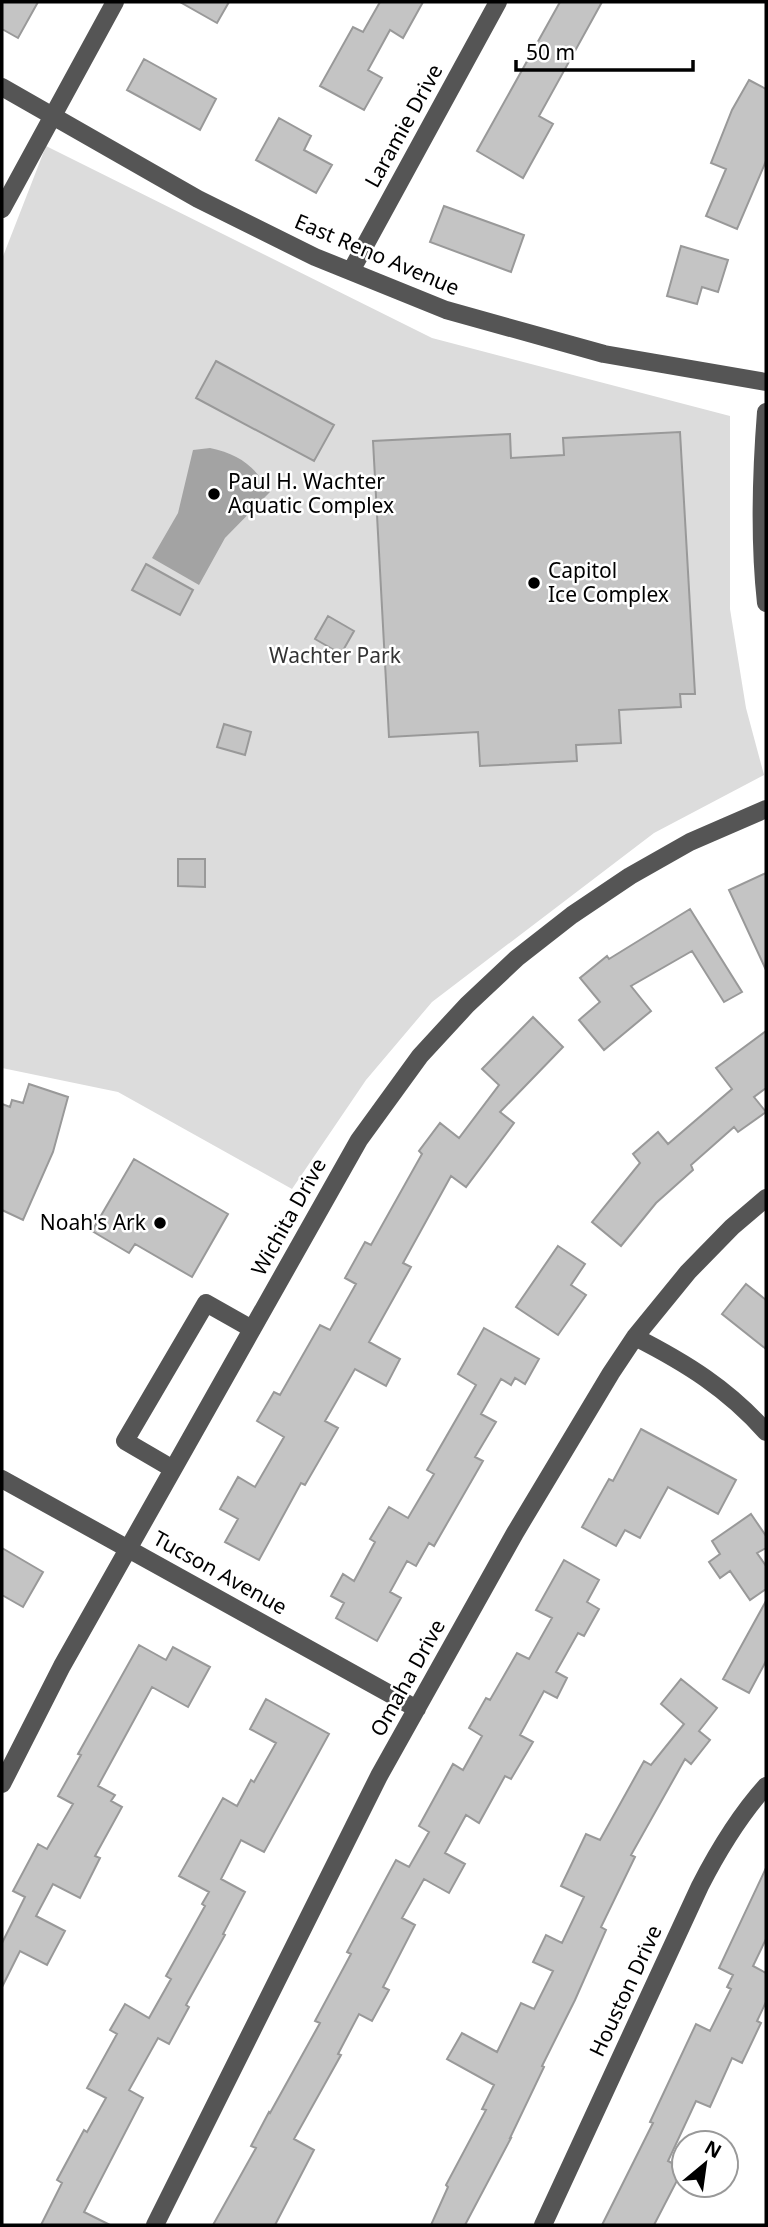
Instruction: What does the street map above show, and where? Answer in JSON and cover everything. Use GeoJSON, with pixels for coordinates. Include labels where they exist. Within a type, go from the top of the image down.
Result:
{"type":"FeatureCollection","features":[{"type":"Feature","properties":{"kind":"street"},"geometry":{"type":"LineString","coordinates":[[2,209],[115,2]]}},
{"type":"Feature","properties":{"kind":"street","name":"Laramie Drive"},"geometry":{"type":"LineString","coordinates":[[351,271],[498,2]]}},
{"type":"Feature","properties":{"kind":"street","name":"East Reno Avenue"},"geometry":{"type":"LineString","coordinates":[[2,87],[198,200],[315,257],[446,310],[604,354],[766,382]]}},
{"type":"Feature","properties":{"kind":"street"},"geometry":{"type":"LineString","coordinates":[[766,412],[761,482],[766,603]]}},
{"type":"Feature","properties":{"kind":"street","name":"Wichita Drive"},"geometry":{"type":"LineString","coordinates":[[2,1784],[62,1665],[359,1140],[420,1056],[467,1005],[539,940],[572,915],[629,876],[690,842],[766,809]]}},
{"type":"Feature","properties":{"kind":"street","name":"Omaha Drive"},"geometry":{"type":"LineString","coordinates":[[155,2225],[372,1789],[515,1533],[635,1337],[688,1272],[732,1227],[766,1198]]}},
{"type":"Feature","properties":{"kind":"street"},"geometry":{"type":"LineString","coordinates":[[173,1469],[125,1441],[206,1303],[252,1329]]}},
{"type":"Feature","properties":{"kind":"street"},"geometry":{"type":"LineString","coordinates":[[635,1337],[678,1359],[716,1384],[766,1432]]}},
{"type":"Feature","properties":{"kind":"street","name":"Tucson Avenue"},"geometry":{"type":"LineString","coordinates":[[2,1479],[417,1709]]}},
{"type":"Feature","properties":{"kind":"street","name":"Houston Drive"},"geometry":{"type":"LineString","coordinates":[[543,2225],[699,1886],[721,1845],[766,1786]]}},
{"type":"Feature","properties":{"kind":"green space","name":"Wachter Park"},"geometry":{"type":"Polygon","coordinates":[[[46,146],[432,338],[730,416],[730,609],[746,708],[764,775],[654,833],[432,1002],[366,1080],[292,1189],[118,1092],[2,1068],[2,259],[46,146]]]}},
{"type":"Feature","properties":{"kind":"shaded area"},"geometry":{"type":"Polygon","coordinates":[[[210,448],[245,462],[270,492],[225,538],[199,585],[152,558],[178,513],[193,450],[210,448]]]}},
{"type":"Feature","properties":{"kind":"building"},"geometry":{"type":"Polygon","coordinates":[[[2,2],[38,2],[18,38],[2,29],[2,2]]]}},
{"type":"Feature","properties":{"kind":"building"},"geometry":{"type":"Polygon","coordinates":[[[180,2],[229,2],[217,23],[180,2]]]}},
{"type":"Feature","properties":{"kind":"building"},"geometry":{"type":"Polygon","coordinates":[[[380,2],[423,2],[403,38],[390,30],[368,70],[382,78],[364,110],[320,86],[353,27],[363,32],[380,2]]]}},
{"type":"Feature","properties":{"kind":"building"},"geometry":{"type":"Polygon","coordinates":[[[560,2],[602,2],[539,116],[553,124],[523,178],[477,151],[560,2]]]}},
{"type":"Feature","properties":{"kind":"building"},"geometry":{"type":"Polygon","coordinates":[[[144,59],[216,99],[200,130],[127,90],[144,59]]]}},
{"type":"Feature","properties":{"kind":"building"},"geometry":{"type":"Polygon","coordinates":[[[749,80],[766,89],[766,161],[737,229],[706,216],[726,169],[711,163],[732,110],[749,80]]]}},
{"type":"Feature","properties":{"kind":"building"},"geometry":{"type":"Polygon","coordinates":[[[279,118],[311,136],[304,150],[332,165],[316,193],[256,160],[279,118]]]}},
{"type":"Feature","properties":{"kind":"building"},"geometry":{"type":"Polygon","coordinates":[[[444,206],[524,235],[511,272],[430,242],[444,206]]]}},
{"type":"Feature","properties":{"kind":"building"},"geometry":{"type":"Polygon","coordinates":[[[681,246],[728,260],[718,292],[702,287],[697,304],[667,296],[681,246]]]}},
{"type":"Feature","properties":{"kind":"building"},"geometry":{"type":"Polygon","coordinates":[[[216,361],[334,425],[314,461],[196,398],[216,361]]]}},
{"type":"Feature","properties":{"kind":"building","name":"Capitol Ice Complex"},"geometry":{"type":"Polygon","coordinates":[[[680,432],[695,694],[680,694],[681,707],[619,710],[621,743],[576,745],[577,761],[480,766],[478,732],[389,737],[373,441],[510,434],[511,458],[564,455],[563,438],[680,432]]]}},
{"type":"Feature","properties":{"kind":"building"},"geometry":{"type":"Polygon","coordinates":[[[146,564],[193,590],[180,615],[132,590],[146,564]]]}},
{"type":"Feature","properties":{"kind":"building"},"geometry":{"type":"Polygon","coordinates":[[[328,616],[354,631],[341,654],[315,639],[328,616]]]}},
{"type":"Feature","properties":{"kind":"building"},"geometry":{"type":"Polygon","coordinates":[[[224,724],[251,732],[245,755],[217,747],[224,724]]]}},
{"type":"Feature","properties":{"kind":"building"},"geometry":{"type":"Polygon","coordinates":[[[178,859],[205,859],[205,887],[178,886],[178,859]]]}},
{"type":"Feature","properties":{"kind":"building"},"geometry":{"type":"Polygon","coordinates":[[[766,873],[766,970],[729,890],[766,873]]]}},
{"type":"Feature","properties":{"kind":"building"},"geometry":{"type":"Polygon","coordinates":[[[690,909],[742,992],[724,1002],[692,951],[631,986],[651,1011],[604,1050],[579,1020],[600,1002],[580,978],[607,956],[609,959],[690,909]]]}},
{"type":"Feature","properties":{"kind":"building"},"geometry":{"type":"Polygon","coordinates":[[[533,1017],[563,1047],[500,1112],[514,1123],[466,1187],[451,1176],[403,1263],[411,1267],[369,1342],[400,1359],[386,1386],[355,1369],[325,1421],[338,1428],[305,1485],[301,1483],[259,1560],[225,1542],[238,1519],[220,1509],[238,1477],[255,1487],[284,1437],[257,1421],[274,1392],[280,1395],[320,1325],[330,1330],[356,1284],[345,1278],[365,1242],[371,1245],[422,1154],[419,1151],[440,1123],[459,1138],[499,1085],[482,1069],[533,1017]]]}},
{"type":"Feature","properties":{"kind":"building"},"geometry":{"type":"Polygon","coordinates":[[[766,1031],[766,1088],[754,1097],[766,1112],[738,1132],[734,1127],[691,1165],[693,1170],[656,1203],[621,1246],[592,1222],[640,1163],[633,1154],[658,1132],[668,1144],[732,1089],[716,1068],[766,1031]]]}},
{"type":"Feature","properties":{"kind":"building"},"geometry":{"type":"Polygon","coordinates":[[[29,1084],[68,1097],[53,1152],[23,1220],[2,1210],[2,1104],[10,1107],[12,1100],[23,1103],[29,1084]]]}},
{"type":"Feature","properties":{"kind":"building","name":"Noah's Ark"},"geometry":{"type":"Polygon","coordinates":[[[134,1159],[228,1214],[192,1277],[135,1244],[129,1253],[92,1231],[134,1159]]]}},
{"type":"Feature","properties":{"kind":"building"},"geometry":{"type":"Polygon","coordinates":[[[558,1246],[585,1264],[571,1285],[586,1295],[558,1335],[516,1307],[558,1246]]]}},
{"type":"Feature","properties":{"kind":"building"},"geometry":{"type":"Polygon","coordinates":[[[746,1284],[766,1300],[766,1349],[722,1314],[746,1284]]]}},
{"type":"Feature","properties":{"kind":"building"},"geometry":{"type":"Polygon","coordinates":[[[484,1328],[539,1359],[525,1384],[515,1378],[511,1385],[501,1379],[481,1414],[496,1422],[475,1457],[483,1461],[434,1546],[429,1543],[416,1566],[407,1561],[390,1592],[401,1598],[377,1641],[336,1618],[344,1603],[331,1596],[343,1574],[354,1581],[375,1542],[370,1539],[389,1507],[408,1518],[434,1474],[427,1470],[476,1385],[458,1374],[484,1328]]]}},
{"type":"Feature","properties":{"kind":"building"},"geometry":{"type":"Polygon","coordinates":[[[641,1429],[736,1480],[718,1514],[668,1487],[640,1538],[625,1530],[616,1546],[582,1527],[609,1479],[613,1481],[641,1429]]]}},
{"type":"Feature","properties":{"kind":"building"},"geometry":{"type":"Polygon","coordinates":[[[751,1514],[766,1536],[766,1548],[757,1553],[766,1566],[766,1589],[750,1600],[730,1571],[720,1578],[709,1562],[720,1554],[712,1541],[751,1514]]]}},
{"type":"Feature","properties":{"kind":"building"},"geometry":{"type":"Polygon","coordinates":[[[2,1548],[43,1572],[23,1607],[2,1595],[2,1548]]]}},
{"type":"Feature","properties":{"kind":"building"},"geometry":{"type":"Polygon","coordinates":[[[564,1560],[599,1580],[587,1602],[599,1609],[584,1636],[578,1633],[556,1672],[567,1678],[557,1698],[544,1691],[520,1735],[533,1742],[511,1779],[505,1776],[479,1823],[466,1815],[445,1853],[465,1864],[449,1893],[424,1879],[402,1918],[415,1925],[383,1987],[389,1990],[372,2021],[359,2014],[338,2054],[341,2055],[294,2139],[314,2150],[275,2225],[213,2225],[256,2148],[251,2146],[269,2112],[320,2023],[315,2021],[351,1954],[347,1952],[396,1860],[409,1867],[429,1832],[419,1826],[453,1764],[463,1770],[482,1736],[469,1728],[486,1698],[490,1700],[517,1653],[529,1659],[552,1618],[536,1610],[564,1560]]]}},
{"type":"Feature","properties":{"kind":"building"},"geometry":{"type":"Polygon","coordinates":[[[766,1601],[766,1661],[749,1693],[723,1679],[766,1601]]]}},
{"type":"Feature","properties":{"kind":"building"},"geometry":{"type":"Polygon","coordinates":[[[139,1645],[166,1660],[173,1647],[210,1667],[188,1707],[152,1687],[98,1786],[115,1795],[111,1801],[122,1807],[95,1856],[100,1858],[80,1898],[53,1884],[36,1916],[65,1931],[47,1965],[20,1951],[2,1987],[2,1943],[25,1897],[13,1891],[38,1844],[47,1849],[73,1804],[58,1796],[81,1755],[78,1754],[139,1645]]]}},
{"type":"Feature","properties":{"kind":"building"},"geometry":{"type":"Polygon","coordinates":[[[681,1679],[717,1708],[699,1731],[710,1740],[691,1764],[685,1759],[631,1855],[635,1857],[601,1927],[606,1930],[575,2000],[542,2066],[544,2067],[511,2138],[465,2225],[431,2225],[448,2187],[446,2185],[486,2110],[482,2109],[494,2085],[447,2059],[462,2033],[497,2052],[521,2003],[534,2009],[553,1971],[533,1962],[546,1935],[562,1943],[584,1897],[561,1886],[586,1834],[600,1840],[644,1761],[651,1765],[684,1724],[661,1704],[681,1679]]]}},
{"type":"Feature","properties":{"kind":"building"},"geometry":{"type":"Polygon","coordinates":[[[266,1699],[329,1734],[264,1852],[241,1840],[221,1879],[245,1892],[223,1934],[225,1935],[186,2005],[189,2007],[169,2044],[158,2038],[129,2090],[143,2098],[84,2212],[110,2225],[41,2225],[62,2183],[57,2180],[84,2130],[87,2132],[106,2098],[87,2088],[117,2034],[110,2030],[125,2004],[149,2018],[171,1979],[166,1976],[205,1906],[202,1904],[209,1892],[179,1876],[223,1798],[237,1806],[276,1743],[250,1729],[266,1699]]]}},
{"type":"Feature","properties":{"kind":"building"},"geometry":{"type":"Polygon","coordinates":[[[766,1868],[766,1939],[753,1966],[766,1973],[766,2002],[757,2021],[761,2023],[742,2063],[732,2058],[710,2107],[696,2101],[683,2129],[670,2129],[670,2194],[654,2225],[602,2225],[653,2123],[650,2122],[696,2024],[710,2031],[731,1989],[727,1987],[733,1975],[719,1968],[766,1868]]]}},
{"type":"Feature","properties":{"kind":"place","name":"Paul H. Wachter Aquatic Complex"},"geometry":{"type":"Point","coordinates":[214,494]}},
{"type":"Feature","properties":{"kind":"place","name":"Capitol Ice Complex"},"geometry":{"type":"Point","coordinates":[534,583]}},
{"type":"Feature","properties":{"kind":"place","name":"Noah's Ark"},"geometry":{"type":"Point","coordinates":[160,1223]}}]}
